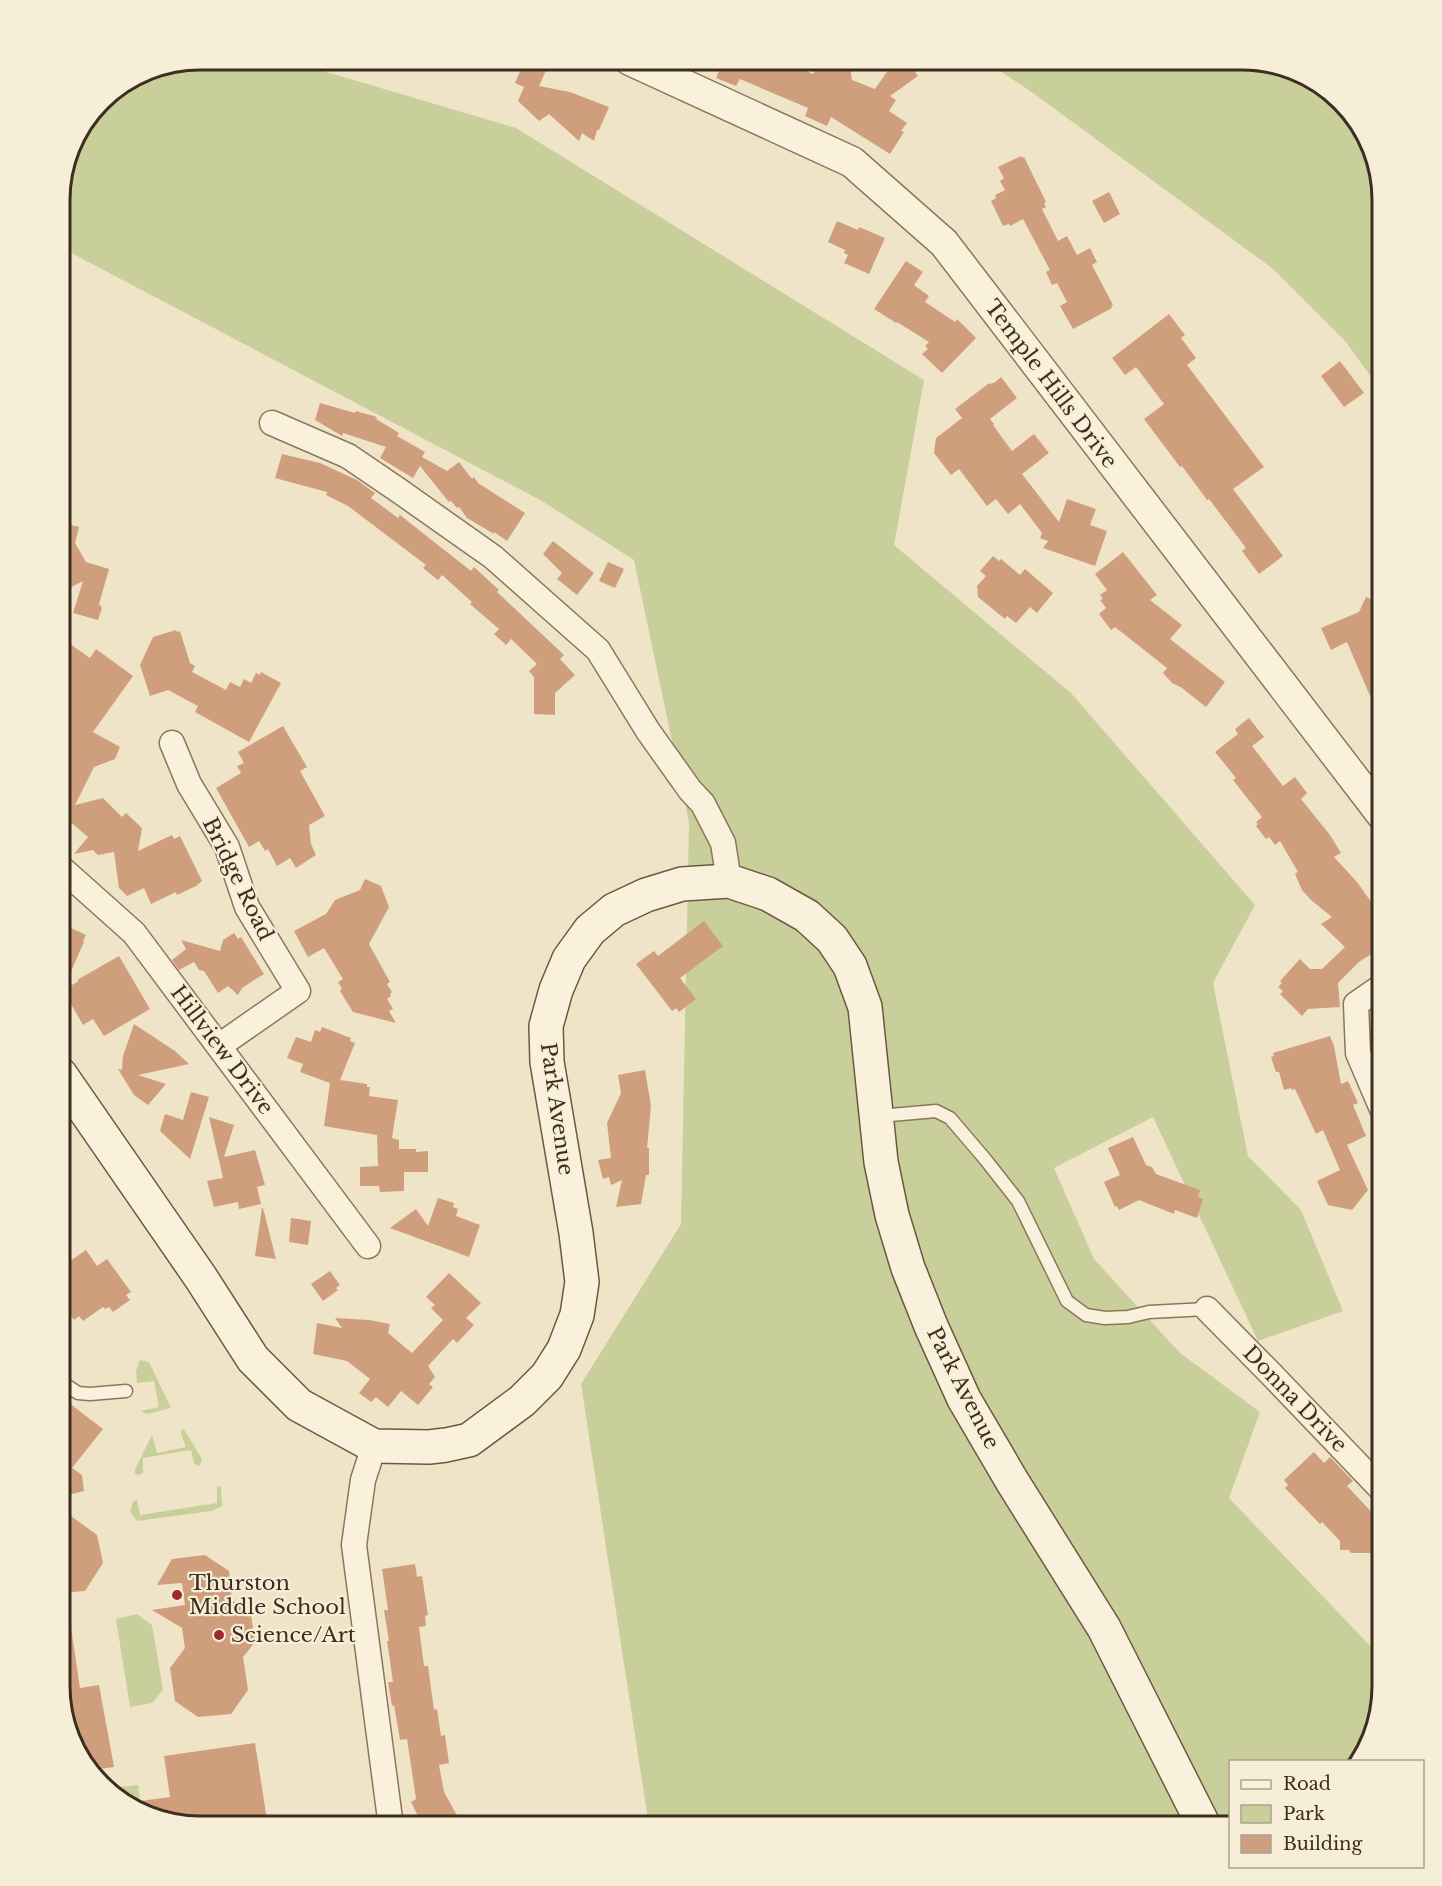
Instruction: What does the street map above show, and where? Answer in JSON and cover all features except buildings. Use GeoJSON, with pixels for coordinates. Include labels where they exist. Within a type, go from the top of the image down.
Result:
{"type":"FeatureCollection","features":[{"type":"Feature","properties":{"kind":"main road","name":"Park Avenue"},"geometry":{"type":"LineString","coordinates":[[70,1089],[210,1291],[253,1359],[299,1405],[374,1446],[429,1447],[469,1440],[513,1408],[547,1376],[564,1348],[577,1315],[582,1282],[547,1062],[546,1026],[556,990],[569,958],[590,930],[614,910],[646,895],[682,884],[729,881],[768,894],[807,916],[832,939],[850,966],[866,1007],[881,1162],[892,1215],[908,1268],[931,1326],[964,1399],[1104,1628],[1199,1816]]}},
{"type":"Feature","properties":{"kind":"street","name":"Temple Hills Drive"},"geometry":{"type":"LineString","coordinates":[[654,71],[852,162],[944,243],[1372,802]]}},
{"type":"Feature","properties":{"kind":"street"},"geometry":{"type":"LineString","coordinates":[[272,423],[348,456],[398,490],[493,557],[598,650],[648,732],[690,790],[703,804],[723,843],[729,881]]}},
{"type":"Feature","properties":{"kind":"street","name":"Bridge Road"},"geometry":{"type":"LineString","coordinates":[[172,743],[189,784],[227,847],[247,906],[298,991],[219,1046]]}},
{"type":"Feature","properties":{"kind":"street","name":"Hillview Drive"},"geometry":{"type":"LineString","coordinates":[[71,876],[134,933],[368,1246]]}},
{"type":"Feature","properties":{"kind":"street"},"geometry":{"type":"LineString","coordinates":[[1372,993],[1356,1004],[1358,1053],[1372,1085]]}},
{"type":"Feature","properties":{"kind":"street","name":"Donna Drive"},"geometry":{"type":"LineString","coordinates":[[1207,1309],[1372,1480]]}},
{"type":"Feature","properties":{"kind":"street"},"geometry":{"type":"LineString","coordinates":[[374,1446],[363,1480],[354,1545],[391,1816]]}},
{"type":"Feature","properties":{"kind":"lane"},"geometry":{"type":"LineString","coordinates":[[876,1117],[936,1111],[950,1118],[1018,1201],[1067,1301],[1086,1315],[1106,1318],[1128,1317],[1149,1312],[1207,1309]]}},
{"type":"Feature","properties":{"kind":"lane"},"geometry":{"type":"LineString","coordinates":[[70,1388],[78,1393],[90,1394],[126,1391]]}},
{"type":"Feature","properties":{"kind":"green space"},"geometry":{"type":"Polygon","coordinates":[[[323,71],[516,128],[924,380],[894,545],[1071,693],[1255,905],[1213,983],[1248,1156],[1301,1210],[1343,1311],[1258,1341],[1153,1117],[1054,1168],[1094,1259],[1180,1353],[1260,1412],[1229,1498],[1372,1648],[1372,1685],[1367,1719],[1362,1735],[1348,1760],[1229,1760],[1229,1816],[647,1816],[581,1384],[681,1224],[689,822],[634,560],[542,501],[71,253],[71,192],[75,167],[84,143],[97,121],[128,92],[151,80],[175,73],[323,71]]]}},
{"type":"Feature","properties":{"kind":"green space"},"geometry":{"type":"Polygon","coordinates":[[[1000,71],[1250,71],[1291,80],[1321,97],[1350,128],[1367,167],[1372,201],[1372,378],[1346,342],[1272,268],[1000,71]]]}},
{"type":"Feature","properties":{"kind":"green space"},"geometry":{"type":"Polygon","coordinates":[[[140,1360],[149,1362],[171,1408],[147,1414],[141,1411],[159,1407],[154,1381],[137,1383],[136,1371],[140,1360]]]}},
{"type":"Feature","properties":{"kind":"green space"},"geometry":{"type":"Polygon","coordinates":[[[184,1429],[202,1459],[200,1465],[197,1466],[194,1463],[191,1450],[143,1458],[143,1473],[135,1474],[135,1469],[152,1435],[157,1453],[186,1447],[181,1434],[184,1429]]]}},
{"type":"Feature","properties":{"kind":"green space"},"geometry":{"type":"Polygon","coordinates":[[[221,1486],[222,1506],[212,1511],[137,1521],[130,1512],[133,1501],[137,1500],[140,1515],[217,1503],[217,1487],[221,1486]]]}},
{"type":"Feature","properties":{"kind":"green space"},"geometry":{"type":"Polygon","coordinates":[[[137,1614],[152,1625],[163,1690],[152,1703],[130,1707],[116,1619],[137,1614]]]}},
{"type":"Feature","properties":{"kind":"green space"},"geometry":{"type":"Polygon","coordinates":[[[138,1785],[140,1800],[121,1789],[119,1787],[138,1785]]]}},
{"type":"Feature","properties":{"kind":"place","name":"Thurston Middle School"},"geometry":{"type":"Point","coordinates":[177,1595]}},
{"type":"Feature","properties":{"kind":"place","name":"Science/Art"},"geometry":{"type":"Point","coordinates":[219,1635]}}]}
